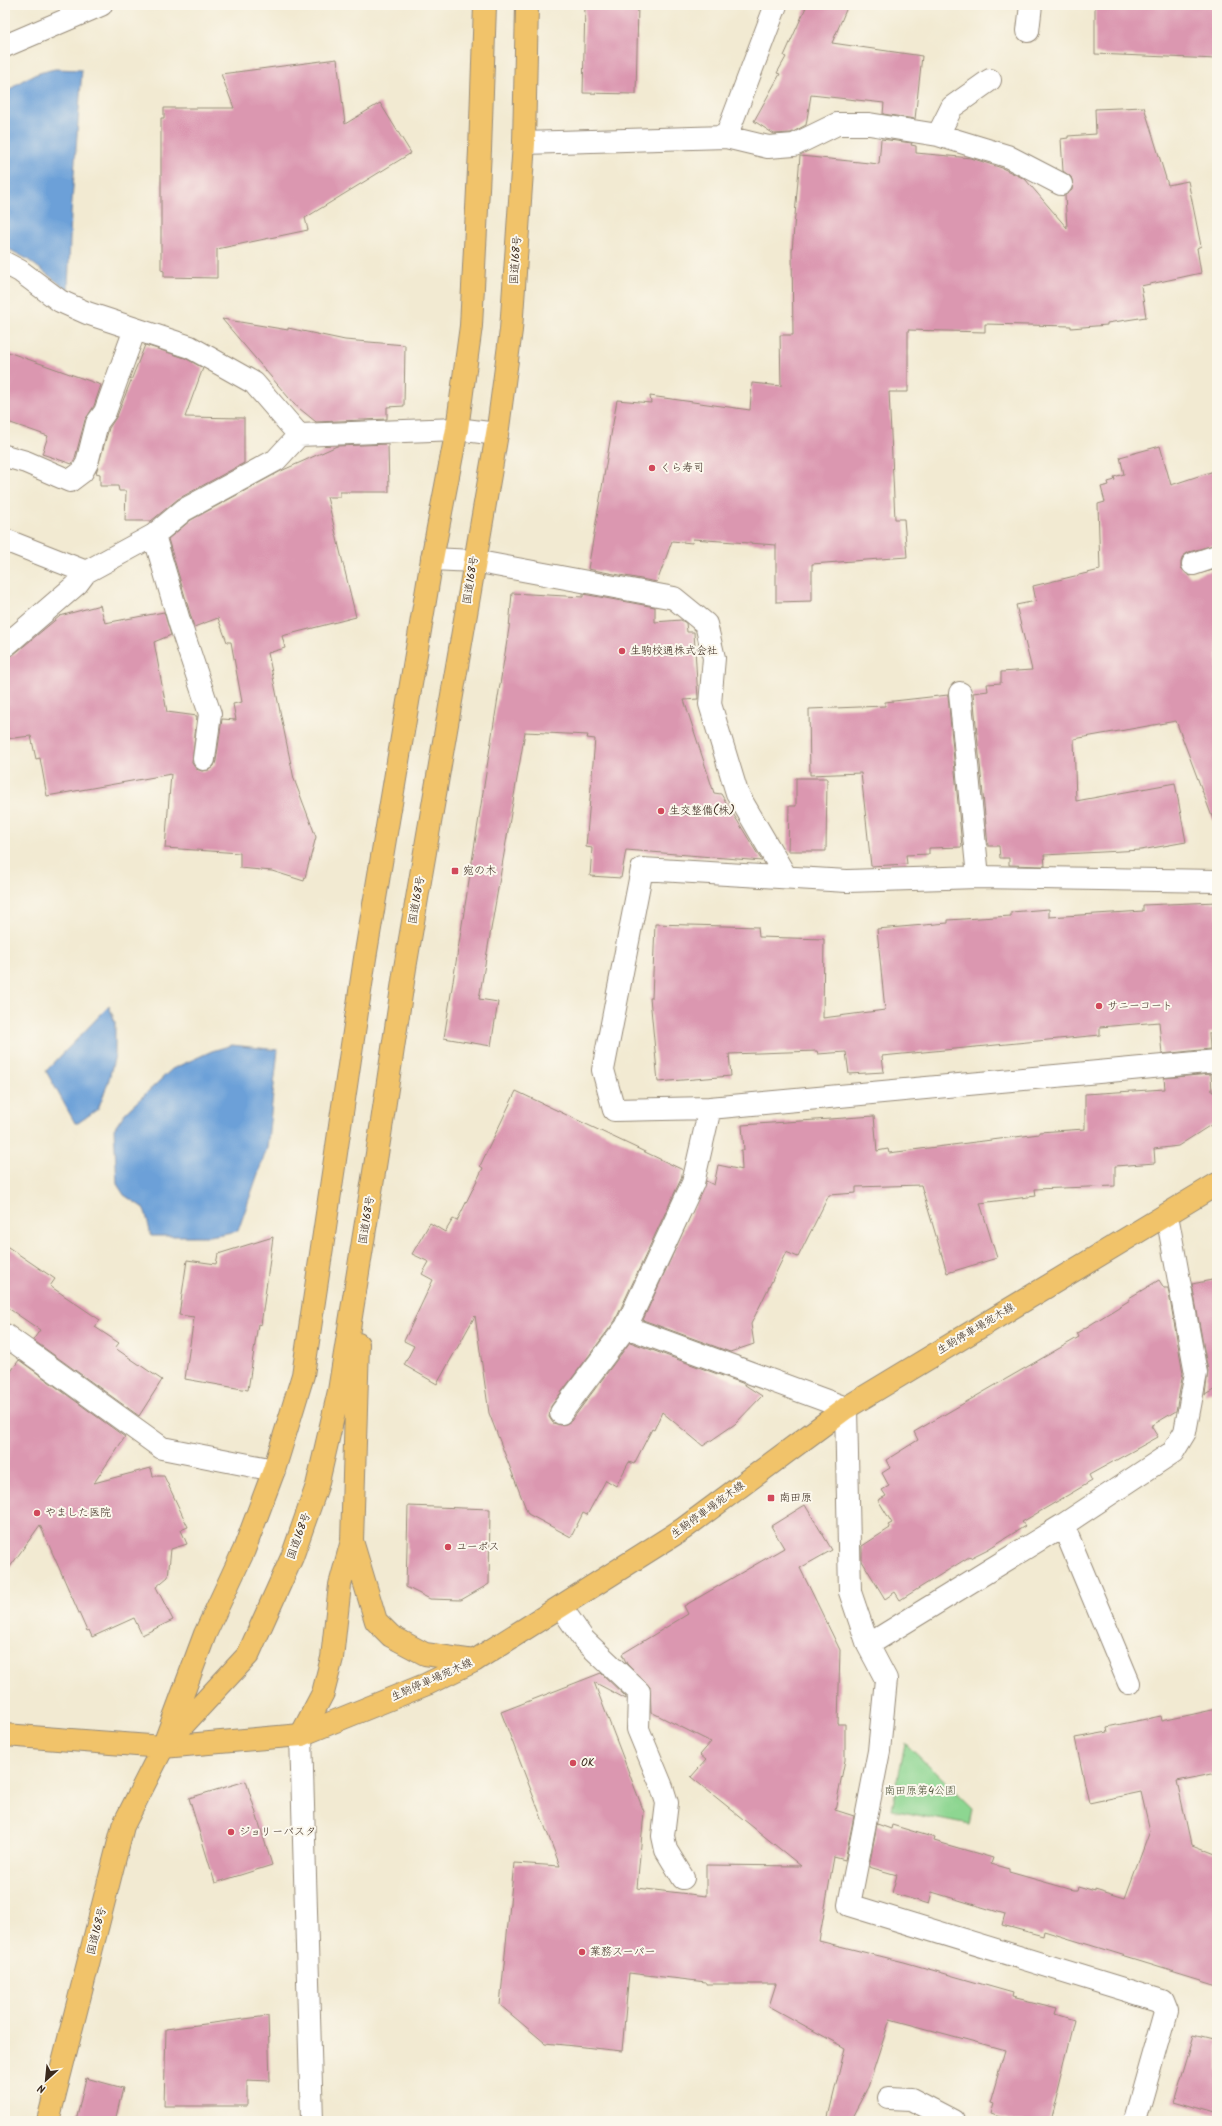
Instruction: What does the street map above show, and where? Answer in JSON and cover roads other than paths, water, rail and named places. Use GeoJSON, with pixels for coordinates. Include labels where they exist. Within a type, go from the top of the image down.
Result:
{"type":"FeatureCollection","features":[{"type":"Feature","properties":{"kind":"main road","name":"国道168号"},"geometry":{"type":"LineString","coordinates":[[48,2121],[123,1826],[163,1747],[205,1634],[244,1550],[274,1470],[303,1375],[365,958],[432,559],[457,429],[471,326],[480,150],[485,5]]}},
{"type":"Feature","properties":{"kind":"main road","name":"国道168号"},"geometry":{"type":"LineString","coordinates":[[163,1747],[248,1655],[292,1557],[317,1486],[338,1390],[360,1263],[405,968],[497,434],[511,330],[524,143],[527,5]]}},
{"type":"Feature","properties":{"kind":"main road","name":"生駒停車場宛木線"},"geometry":{"type":"LineString","coordinates":[[163,1747],[301,1734],[427,1684],[474,1661],[683,1529],[846,1408],[1217,1184]]}},
{"type":"Feature","properties":{"kind":"main road"},"geometry":{"type":"LineString","coordinates":[[301,1734],[324,1686],[332,1658],[340,1585],[352,1541],[360,1263]]}},
{"type":"Feature","properties":{"kind":"main road"},"geometry":{"type":"LineString","coordinates":[[352,1541],[376,1622],[392,1636],[425,1654],[474,1661]]}},
{"type":"Feature","properties":{"kind":"main road"},"geometry":{"type":"LineString","coordinates":[[5,1735],[163,1747]]}},
{"type":"Feature","properties":{"kind":"street"},"geometry":{"type":"LineString","coordinates":[[5,46],[101,5]]}},
{"type":"Feature","properties":{"kind":"street"},"geometry":{"type":"LineString","coordinates":[[726,136],[776,5]]}},
{"type":"Feature","properties":{"kind":"street"},"geometry":{"type":"LineString","coordinates":[[1028,31],[1031,5]]}},
{"type":"Feature","properties":{"kind":"street"},"geometry":{"type":"LineString","coordinates":[[938,135],[952,107],[990,80]]}},
{"type":"Feature","properties":{"kind":"street"},"geometry":{"type":"LineString","coordinates":[[524,143],[726,136],[768,147],[794,145],[837,124],[869,124],[938,135],[1007,156],[1061,184]]}},
{"type":"Feature","properties":{"kind":"street"},"geometry":{"type":"LineString","coordinates":[[5,263],[20,271],[60,301],[87,313],[190,347],[254,383],[299,435]]}},
{"type":"Feature","properties":{"kind":"street"},"geometry":{"type":"LineString","coordinates":[[5,456],[26,462],[70,481],[82,472],[87,462],[97,423],[105,412],[135,329]]}},
{"type":"Feature","properties":{"kind":"street"},"geometry":{"type":"LineString","coordinates":[[5,646],[78,584],[86,572],[154,535],[184,510],[276,460],[299,435],[457,429],[497,434]]}},
{"type":"Feature","properties":{"kind":"street"},"geometry":{"type":"LineString","coordinates":[[154,535],[182,631],[210,714],[204,759]]}},
{"type":"Feature","properties":{"kind":"street"},"geometry":{"type":"LineString","coordinates":[[5,540],[86,572]]}},
{"type":"Feature","properties":{"kind":"street"},"geometry":{"type":"LineString","coordinates":[[1194,564],[1217,556]]}},
{"type":"Feature","properties":{"kind":"street"},"geometry":{"type":"LineString","coordinates":[[432,559],[474,561],[674,598],[706,624],[714,658],[710,704],[736,793],[786,877]]}},
{"type":"Feature","properties":{"kind":"street"},"geometry":{"type":"LineString","coordinates":[[960,693],[978,877]]}},
{"type":"Feature","properties":{"kind":"street"},"geometry":{"type":"LineString","coordinates":[[1217,881],[978,877],[847,881],[642,869],[603,1070],[614,1110],[710,1108],[1217,1061]]}},
{"type":"Feature","properties":{"kind":"street"},"geometry":{"type":"LineString","coordinates":[[562,1412],[626,1327],[693,1183],[710,1108]]}},
{"type":"Feature","properties":{"kind":"street"},"geometry":{"type":"LineString","coordinates":[[868,1645],[1063,1525],[1173,1452],[1185,1432],[1196,1373],[1167,1215]]}},
{"type":"Feature","properties":{"kind":"street"},"geometry":{"type":"LineString","coordinates":[[626,1327],[846,1408],[850,1592],[868,1645],[886,1679],[879,1751],[849,1905],[1162,2001],[1166,2011],[1135,2121]]}},
{"type":"Feature","properties":{"kind":"street"},"geometry":{"type":"LineString","coordinates":[[5,1335],[162,1448],[274,1470]]}},
{"type":"Feature","properties":{"kind":"street"},"geometry":{"type":"LineString","coordinates":[[1063,1525],[1129,1682]]}},
{"type":"Feature","properties":{"kind":"street"},"geometry":{"type":"LineString","coordinates":[[561,1607],[584,1640],[639,1692],[638,1729],[662,1787],[667,1804],[663,1836],[666,1850],[683,1878]]}},
{"type":"Feature","properties":{"kind":"street"},"geometry":{"type":"LineString","coordinates":[[301,1734],[312,2121]]}},
{"type":"Feature","properties":{"kind":"street"},"geometry":{"type":"LineString","coordinates":[[888,2098],[911,2099],[953,2121]]}},
{"type":"Feature","properties":{"kind":"water"},"geometry":{"type":"Polygon","coordinates":[[[55,69],[82,70],[71,214],[68,290],[27,259],[5,247],[5,95],[21,81],[55,69]]]}},
{"type":"Feature","properties":{"kind":"water"},"geometry":{"type":"Polygon","coordinates":[[[109,1006],[115,1022],[115,1055],[108,1083],[98,1109],[78,1123],[75,1123],[46,1071],[109,1006]]]}},
{"type":"Feature","properties":{"kind":"water"},"geometry":{"type":"Polygon","coordinates":[[[232,1045],[278,1050],[267,1148],[238,1231],[210,1236],[151,1236],[146,1214],[142,1207],[124,1195],[117,1184],[114,1129],[125,1113],[172,1069],[212,1051],[232,1045]]]}},
{"type":"Feature","properties":{"kind":"place","name":"くら寿司"},"geometry":{"type":"Point","coordinates":[652,468]}},
{"type":"Feature","properties":{"kind":"place","name":"生駒校通株式会社"},"geometry":{"type":"Point","coordinates":[622,651]}},
{"type":"Feature","properties":{"kind":"place","name":"生交整備(株)"},"geometry":{"type":"Point","coordinates":[661,811]}},
{"type":"Feature","properties":{"kind":"place","name":"宛の木"},"geometry":{"type":"Point","coordinates":[455,871]}},
{"type":"Feature","properties":{"kind":"place","name":"サニーコート"},"geometry":{"type":"Point","coordinates":[1099,1006]}},
{"type":"Feature","properties":{"kind":"place","name":"南田原"},"geometry":{"type":"Point","coordinates":[771,1498]}},
{"type":"Feature","properties":{"kind":"place","name":"やました医院"},"geometry":{"type":"Point","coordinates":[37,1513]}},
{"type":"Feature","properties":{"kind":"place","name":"ユーポス"},"geometry":{"type":"Point","coordinates":[448,1547]}},
{"type":"Feature","properties":{"kind":"place","name":"OK"},"geometry":{"type":"Point","coordinates":[573,1763]}},
{"type":"Feature","properties":{"kind":"place","name":"ジョリーパスタ"},"geometry":{"type":"Point","coordinates":[231,1832]}},
{"type":"Feature","properties":{"kind":"place","name":"業務スーパー"},"geometry":{"type":"Point","coordinates":[582,1952]}},
{"type":"Feature","properties":{"kind":"park label","name":"南田原第4公園"},"geometry":{"type":"Point","coordinates":[920,1791]}}]}
